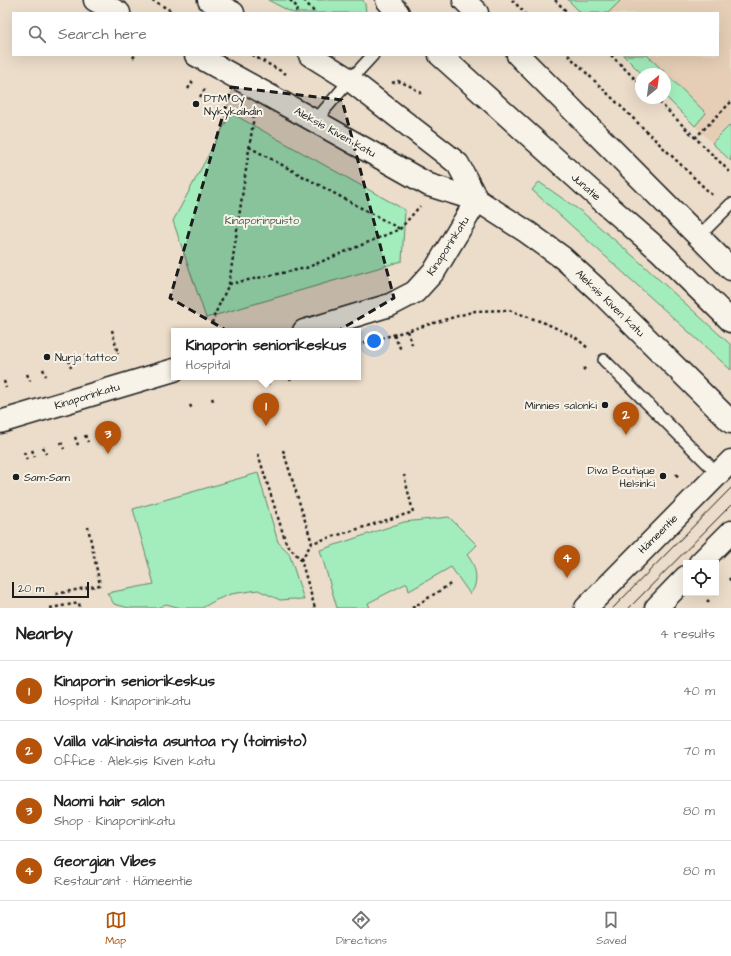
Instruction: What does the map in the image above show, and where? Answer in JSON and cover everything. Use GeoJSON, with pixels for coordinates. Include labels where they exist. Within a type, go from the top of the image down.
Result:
{"type":"FeatureCollection","features":[{"type":"Feature","properties":{"kind":"street"},"geometry":{"type":"LineString","coordinates":[[95,0],[117,12]]}},
{"type":"Feature","properties":{"kind":"street"},"geometry":{"type":"LineString","coordinates":[[209,0],[231,12]]}},
{"type":"Feature","properties":{"kind":"street"},"geometry":{"type":"LineString","coordinates":[[387,0],[397,12]]}},
{"type":"Feature","properties":{"kind":"street"},"geometry":{"type":"LineString","coordinates":[[464,0],[476,12]]}},
{"type":"Feature","properties":{"kind":"street","name":"Aleksis Kiven katu"},"geometry":{"type":"LineString","coordinates":[[198,56],[429,185],[477,200],[527,232],[563,258],[599,291],[731,422]]}},
{"type":"Feature","properties":{"kind":"street","name":"Aleksis Kiven katu"},"geometry":{"type":"LineString","coordinates":[[312,56],[350,80],[458,164],[477,200]]}},
{"type":"Feature","properties":{"kind":"street","name":"Junatie"},"geometry":{"type":"LineString","coordinates":[[441,56],[660,251],[731,321]]}},
{"type":"Feature","properties":{"kind":"street"},"geometry":{"type":"LineString","coordinates":[[519,56],[731,269]]}},
{"type":"Feature","properties":{"kind":"street","name":"Kinaporinkatu"},"geometry":{"type":"LineString","coordinates":[[314,328],[390,305],[415,292],[435,270],[477,200]]}},
{"type":"Feature","properties":{"kind":"street","name":"Kinaporinkatu"},"geometry":{"type":"LineString","coordinates":[[0,422],[171,371]]}},
{"type":"Feature","properties":{"kind":"street","name":"Hämeentie"},"geometry":{"type":"LineString","coordinates":[[586,608],[724,467]]}},
{"type":"Feature","properties":{"kind":"street"},"geometry":{"type":"LineString","coordinates":[[703,560],[731,532]]}},
{"type":"Feature","properties":{"kind":"street"},"geometry":{"type":"LineString","coordinates":[[656,608],[683,580]]}},
{"type":"Feature","properties":{"kind":"lane"},"geometry":{"type":"LineString","coordinates":[[315,121],[372,56]]}},
{"type":"Feature","properties":{"kind":"lane"},"geometry":{"type":"LineString","coordinates":[[698,237],[728,206]]}},
{"type":"Feature","properties":{"kind":"lane"},"geometry":{"type":"LineString","coordinates":[[604,360],[724,467]]}},
{"type":"Feature","properties":{"kind":"path"},"geometry":{"type":"LineString","coordinates":[[152,0],[173,12]]}},
{"type":"Feature","properties":{"kind":"path"},"geometry":{"type":"LineString","coordinates":[[290,0],[297,7],[296,12]]}},
{"type":"Feature","properties":{"kind":"path"},"geometry":{"type":"LineString","coordinates":[[304,0],[315,12]]}},
{"type":"Feature","properties":{"kind":"path"},"geometry":{"type":"LineString","coordinates":[[512,0],[524,12]]}},
{"type":"Feature","properties":{"kind":"path"},"geometry":{"type":"LineString","coordinates":[[555,0],[567,12]]}},
{"type":"Feature","properties":{"kind":"path"},"geometry":{"type":"LineString","coordinates":[[254,56],[288,75]]}},
{"type":"Feature","properties":{"kind":"path"},"geometry":{"type":"LineString","coordinates":[[569,56],[728,206]]}},
{"type":"Feature","properties":{"kind":"path"},"geometry":{"type":"LineString","coordinates":[[612,56],[635,79]]}},
{"type":"Feature","properties":{"kind":"path"},"geometry":{"type":"LineString","coordinates":[[188,89],[194,78]]}},
{"type":"Feature","properties":{"kind":"path"},"geometry":{"type":"LineString","coordinates":[[388,84],[398,81],[423,94]]}},
{"type":"Feature","properties":{"kind":"path"},"geometry":{"type":"LineString","coordinates":[[200,97],[207,85]]}},
{"type":"Feature","properties":{"kind":"path"},"geometry":{"type":"LineString","coordinates":[[695,138],[731,102]]}},
{"type":"Feature","properties":{"kind":"path"},"geometry":{"type":"LineString","coordinates":[[661,104],[731,173]]}},
{"type":"Feature","properties":{"kind":"path"},"geometry":{"type":"LineString","coordinates":[[212,323],[229,284],[255,111]]}},
{"type":"Feature","properties":{"kind":"path"},"geometry":{"type":"LineString","coordinates":[[249,148],[400,229]]}},
{"type":"Feature","properties":{"kind":"path"},"geometry":{"type":"LineString","coordinates":[[229,284],[306,268],[400,229],[420,206]]}},
{"type":"Feature","properties":{"kind":"path"},"geometry":{"type":"LineString","coordinates":[[361,344],[475,311],[509,310],[545,323],[575,337],[604,360]]}},
{"type":"Feature","properties":{"kind":"path"},"geometry":{"type":"LineString","coordinates":[[112,330],[118,354]]}},
{"type":"Feature","properties":{"kind":"path"},"geometry":{"type":"LineString","coordinates":[[407,331],[413,347]]}},
{"type":"Feature","properties":{"kind":"path"},"geometry":{"type":"LineString","coordinates":[[394,335],[401,350]]}},
{"type":"Feature","properties":{"kind":"path"},"geometry":{"type":"LineString","coordinates":[[85,355],[88,363]]}},
{"type":"Feature","properties":{"kind":"path"},"geometry":{"type":"LineString","coordinates":[[68,360],[71,368]]}},
{"type":"Feature","properties":{"kind":"path"},"geometry":{"type":"LineString","coordinates":[[43,369],[46,376]]}},
{"type":"Feature","properties":{"kind":"path"},"geometry":{"type":"LineString","coordinates":[[27,374],[30,381]]}},
{"type":"Feature","properties":{"kind":"path"},"geometry":{"type":"LineString","coordinates":[[266,380],[270,387]]}},
{"type":"Feature","properties":{"kind":"path"},"geometry":{"type":"LineString","coordinates":[[4,381],[6,388]]}},
{"type":"Feature","properties":{"kind":"path"},"geometry":{"type":"LineString","coordinates":[[212,398],[214,403]]}},
{"type":"Feature","properties":{"kind":"path"},"geometry":{"type":"LineString","coordinates":[[190,405],[192,409]]}},
{"type":"Feature","properties":{"kind":"path"},"geometry":{"type":"LineString","coordinates":[[85,435],[88,442]]}},
{"type":"Feature","properties":{"kind":"path"},"geometry":{"type":"LineString","coordinates":[[76,437],[78,445]]}},
{"type":"Feature","properties":{"kind":"path"},"geometry":{"type":"LineString","coordinates":[[61,442],[64,449]]}},
{"type":"Feature","properties":{"kind":"path"},"geometry":{"type":"LineString","coordinates":[[43,447],[46,454]]}},
{"type":"Feature","properties":{"kind":"path"},"geometry":{"type":"LineString","coordinates":[[32,450],[35,457]]}},
{"type":"Feature","properties":{"kind":"path"},"geometry":{"type":"LineString","coordinates":[[283,450],[312,543]]}},
{"type":"Feature","properties":{"kind":"path"},"geometry":{"type":"LineString","coordinates":[[24,452],[27,460]]}},
{"type":"Feature","properties":{"kind":"path"},"geometry":{"type":"LineString","coordinates":[[258,454],[286,543],[301,560],[315,608]]}},
{"type":"Feature","properties":{"kind":"path"},"geometry":{"type":"LineString","coordinates":[[676,474],[679,478]]}},
{"type":"Feature","properties":{"kind":"path"},"geometry":{"type":"LineString","coordinates":[[301,560],[312,543],[412,512],[404,475]]}},
{"type":"Feature","properties":{"kind":"path"},"geometry":{"type":"LineString","coordinates":[[56,594],[100,585],[88,528]]}},
{"type":"Feature","properties":{"kind":"path"},"geometry":{"type":"LineString","coordinates":[[412,608],[452,583]]}},
{"type":"Feature","properties":{"kind":"path"},"geometry":{"type":"LineString","coordinates":[[707,600],[711,604]]}},
{"type":"Feature","properties":{"kind":"path"},"geometry":{"type":"LineString","coordinates":[[50,608],[79,603],[80,608]]}},
{"type":"Feature","properties":{"kind":"highlighted area"},"geometry":{"type":"Polygon","coordinates":[[[231,87],[342,100],[394,298],[283,363],[170,298],[231,87]]]}},
{"type":"Feature","properties":{"kind":"shaded area"},"geometry":{"type":"Polygon","coordinates":[[[568,0],[731,0],[731,123],[712,143],[671,102],[671,68],[652,68],[625,56],[719,56],[719,12],[580,12],[568,0]]]}},
{"type":"Feature","properties":{"kind":"green space"},"geometry":{"type":"Polygon","coordinates":[[[268,0],[363,0],[366,12],[291,12],[268,0]]]}},
{"type":"Feature","properties":{"kind":"green space"},"geometry":{"type":"Polygon","coordinates":[[[568,0],[620,1],[609,12],[580,12],[568,0]]]}},
{"type":"Feature","properties":{"kind":"green space"},"geometry":{"type":"Polygon","coordinates":[[[624,56],[648,56],[660,68],[636,68],[624,56]]]}},
{"type":"Feature","properties":{"kind":"green space"},"geometry":{"type":"Polygon","coordinates":[[[671,79],[706,113],[695,126],[671,102],[671,79]]]}},
{"type":"Feature","properties":{"kind":"green space","name":"Kinaporinpuisto"},"geometry":{"type":"Polygon","coordinates":[[[231,113],[405,210],[402,261],[206,318],[173,221],[231,113]]]}},
{"type":"Feature","properties":{"kind":"green space"},"geometry":{"type":"Polygon","coordinates":[[[730,125],[731,132],[731,161],[712,143],[730,125]]]}},
{"type":"Feature","properties":{"kind":"green space"},"geometry":{"type":"Polygon","coordinates":[[[539,182],[582,212],[632,255],[731,345],[731,370],[532,190],[539,182]]]}},
{"type":"Feature","properties":{"kind":"green space"},"geometry":{"type":"Polygon","coordinates":[[[258,473],[278,542],[289,553],[304,600],[280,600],[258,590],[231,594],[202,608],[181,608],[166,604],[157,608],[129,608],[114,604],[107,593],[154,584],[133,509],[258,473]]]}},
{"type":"Feature","properties":{"kind":"green space"},"geometry":{"type":"Polygon","coordinates":[[[449,517],[477,545],[467,555],[473,564],[476,574],[475,585],[470,594],[451,567],[409,591],[407,583],[368,603],[370,608],[337,608],[320,550],[404,522],[449,517]]]}},
{"type":"Feature","properties":{"kind":"tram line"},"geometry":{"type":"LineString","coordinates":[[613,608],[731,488]]}},
{"type":"Feature","properties":{"kind":"tram line"},"geometry":{"type":"LineString","coordinates":[[629,608],[731,505]]}},
{"type":"Feature","properties":{"kind":"place","name":"DTM Oy Nykykaihdin"},"geometry":{"type":"Point","coordinates":[196,104]}},
{"type":"Feature","properties":{"kind":"place","name":"Nurja tattoo"},"geometry":{"type":"Point","coordinates":[47,357]}},
{"type":"Feature","properties":{"kind":"place","name":"Minnies salonki"},"geometry":{"type":"Point","coordinates":[605,405]}},
{"type":"Feature","properties":{"kind":"place","name":"Kinaporin seniorikeskus"},"geometry":{"type":"Point","coordinates":[266,426]}},
{"type":"Feature","properties":{"kind":"place","name":"Vailla vakinaista asuntoa ry (toimisto)"},"geometry":{"type":"Point","coordinates":[626,435]}},
{"type":"Feature","properties":{"kind":"place","name":"Naomi hair salon"},"geometry":{"type":"Point","coordinates":[108,454]}},
{"type":"Feature","properties":{"kind":"place","name":"Diva Boutique Helsinki"},"geometry":{"type":"Point","coordinates":[663,476]}},
{"type":"Feature","properties":{"kind":"place","name":"Sam-Sam"},"geometry":{"type":"Point","coordinates":[16,477]}},
{"type":"Feature","properties":{"kind":"place","name":"Georgian Vibes"},"geometry":{"type":"Point","coordinates":[567,578]}}]}
